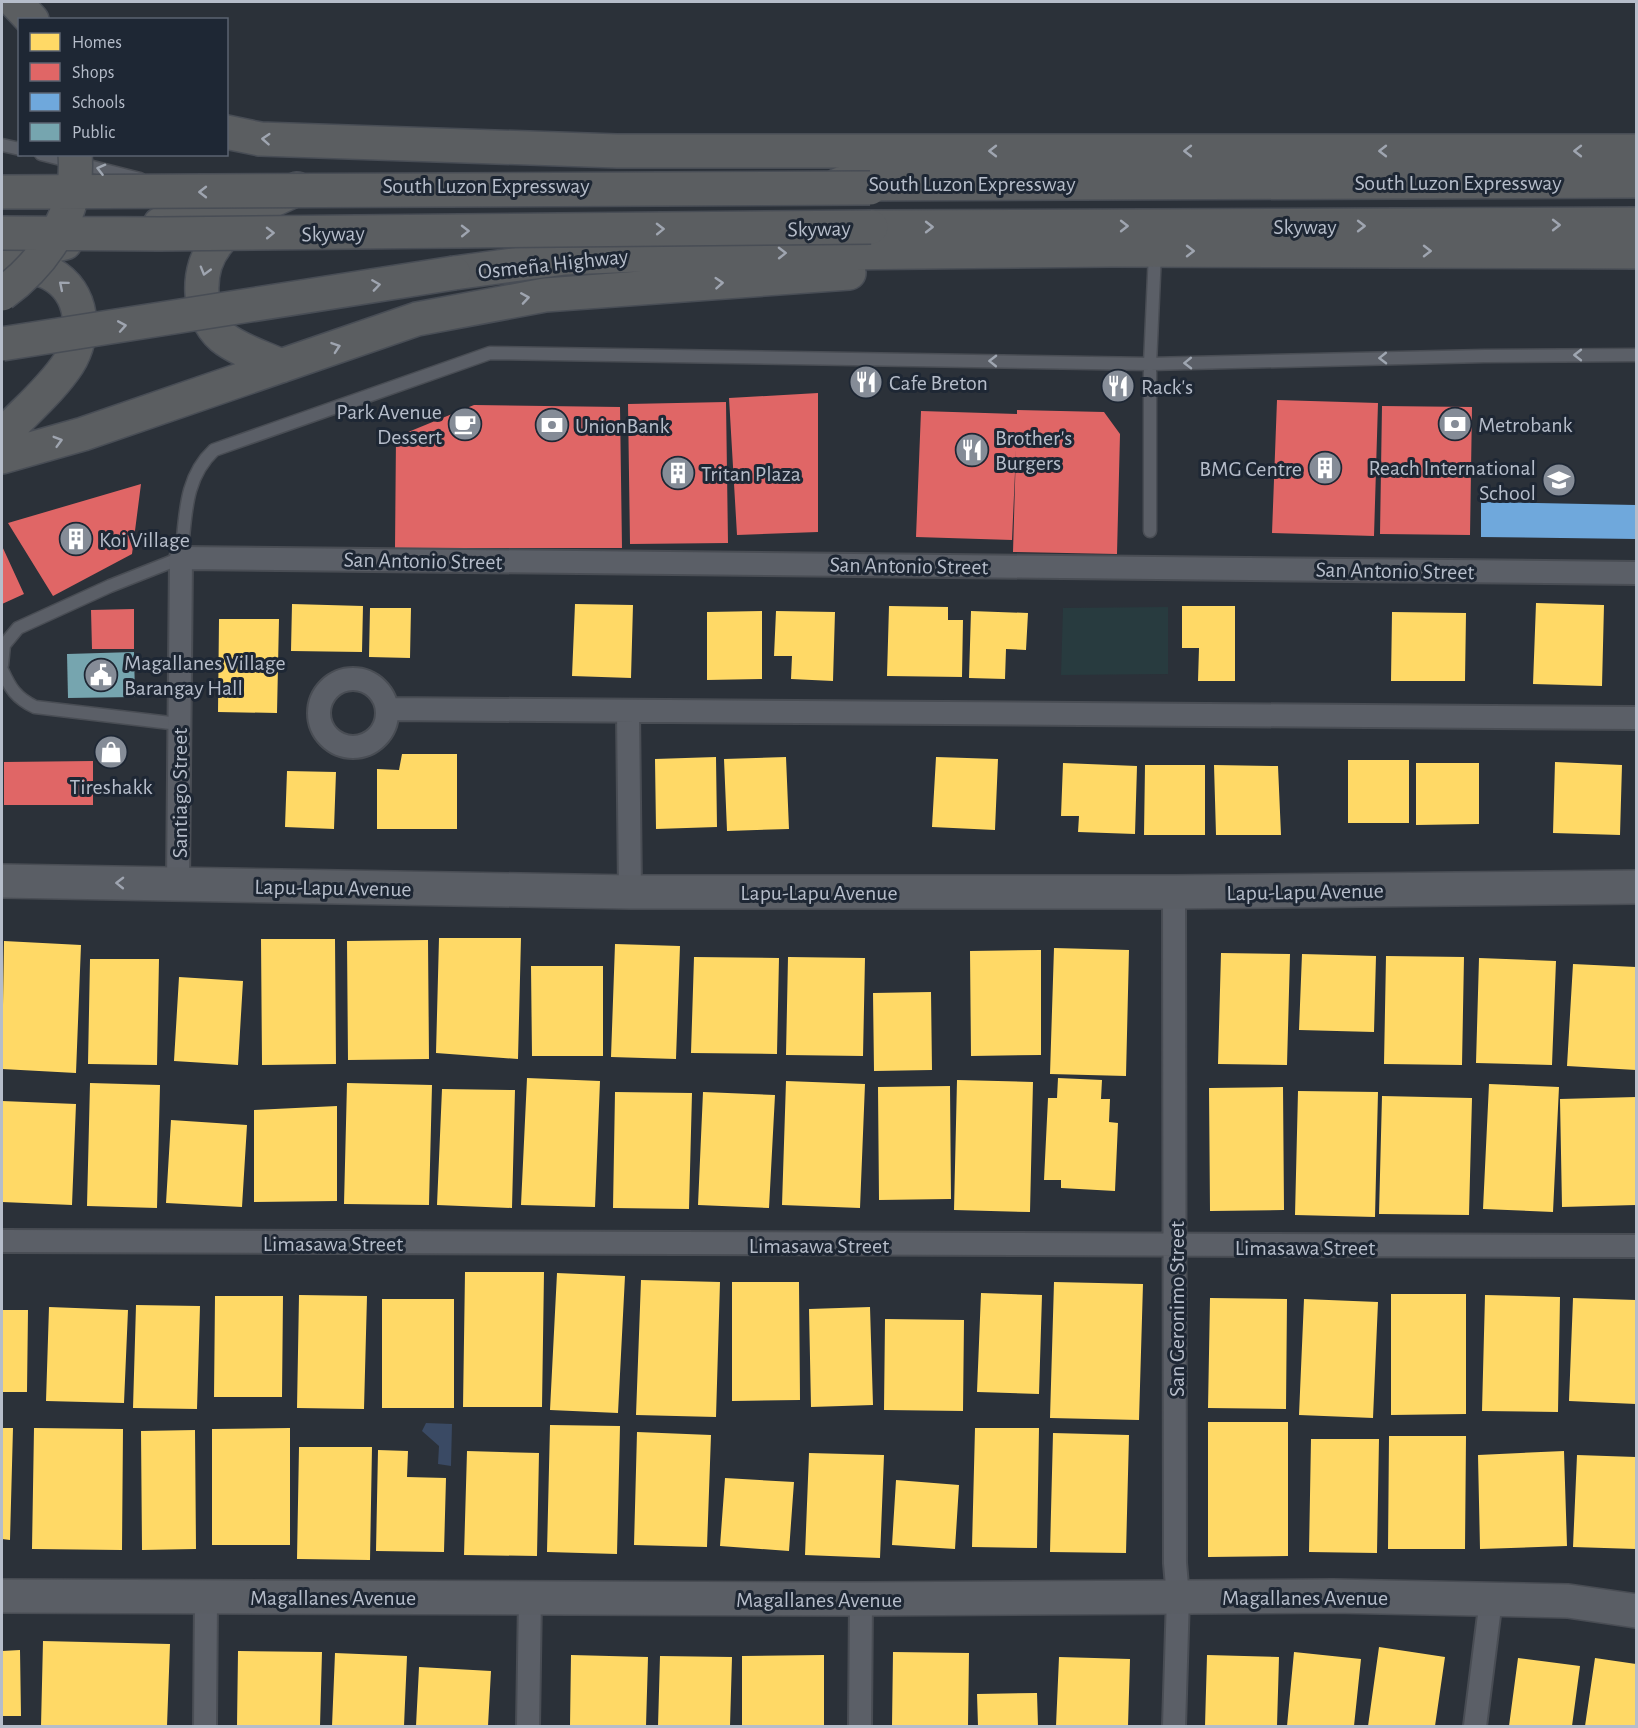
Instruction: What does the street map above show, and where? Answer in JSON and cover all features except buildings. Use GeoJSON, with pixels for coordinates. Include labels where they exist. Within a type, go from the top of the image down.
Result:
{"type":"FeatureCollection","features":[{"type":"Feature","properties":{"kind":"highway"},"geometry":{"type":"LineString","coordinates":[[15,2],[30,18]]}},
{"type":"Feature","properties":{"kind":"highway"},"geometry":{"type":"LineString","coordinates":[[228,132],[260,139],[617,151],[1636,151]]}},
{"type":"Feature","properties":{"kind":"highway"},"geometry":{"type":"LineString","coordinates":[[2,294],[37,265],[56,234],[72,196],[76,169],[75,156]]}},
{"type":"Feature","properties":{"kind":"highway","name":"South Luzon Expressway"},"geometry":{"type":"LineString","coordinates":[[252,210],[307,185],[1636,183]]}},
{"type":"Feature","properties":{"kind":"highway","name":"Skyway"},"geometry":{"type":"LineString","coordinates":[[2,192],[1636,183]]}},
{"type":"Feature","properties":{"kind":"highway"},"geometry":{"type":"LineString","coordinates":[[2,257],[142,227],[252,210]]}},
{"type":"Feature","properties":{"kind":"highway"},"geometry":{"type":"LineString","coordinates":[[252,210],[216,243],[204,271],[201,291],[206,317],[222,336],[281,366]]}},
{"type":"Feature","properties":{"kind":"highway","name":"Skyway"},"geometry":{"type":"LineString","coordinates":[[2,233],[1636,225]]}},
{"type":"Feature","properties":{"kind":"highway"},"geometry":{"type":"LineString","coordinates":[[2,457],[83,434],[417,319],[545,295],[1111,250],[1636,252]]}},
{"type":"Feature","properties":{"kind":"highway","name":"Osmeña Highway"},"geometry":{"type":"LineString","coordinates":[[2,344],[454,273],[565,258],[639,255],[1111,250]]}},
{"type":"Feature","properties":{"kind":"highway"},"geometry":{"type":"LineString","coordinates":[[2,264],[29,267],[51,274],[71,291],[80,313],[79,336],[68,363],[2,436]]}},
{"type":"Feature","properties":{"kind":"street","name":"San Antonio Street"},"geometry":{"type":"LineString","coordinates":[[181,558],[1636,573]]}},
{"type":"Feature","properties":{"kind":"street","name":"Santiago Street"},"geometry":{"type":"LineString","coordinates":[[178,884],[181,558]]}},
{"type":"Feature","properties":{"kind":"street"},"geometry":{"type":"LineString","coordinates":[[387,709],[1636,718]]}},
{"type":"Feature","properties":{"kind":"street"},"geometry":{"type":"LineString","coordinates":[[628,711],[630,892]]}},
{"type":"Feature","properties":{"kind":"street","name":"Lapu-Lapu Avenue"},"geometry":{"type":"LineString","coordinates":[[2,881],[630,892],[1174,892],[1636,887]]}},
{"type":"Feature","properties":{"kind":"street","name":"San Geronimo Street"},"geometry":{"type":"LineString","coordinates":[[1174,892],[1175,1563],[1178,1597],[1174,1726]]}},
{"type":"Feature","properties":{"kind":"street","name":"Limasawa Street"},"geometry":{"type":"LineString","coordinates":[[2,1241],[1176,1247],[1636,1246]]}},
{"type":"Feature","properties":{"kind":"street","name":"Magallanes Avenue"},"geometry":{"type":"LineString","coordinates":[[2,1596],[861,1599],[1333,1596],[1568,1601],[1636,1611]]}},
{"type":"Feature","properties":{"kind":"street"},"geometry":{"type":"LineString","coordinates":[[205,1726],[206,1597]]}},
{"type":"Feature","properties":{"kind":"street"},"geometry":{"type":"LineString","coordinates":[[528,1726],[530,1597]]}},
{"type":"Feature","properties":{"kind":"street"},"geometry":{"type":"LineString","coordinates":[[860,1726],[861,1599]]}},
{"type":"Feature","properties":{"kind":"street"},"geometry":{"type":"LineString","coordinates":[[1474,1726],[1491,1599]]}},
{"type":"Feature","properties":{"kind":"lane"},"geometry":{"type":"LineString","coordinates":[[2,145],[18,149]]}},
{"type":"Feature","properties":{"kind":"lane"},"geometry":{"type":"LineString","coordinates":[[49,156],[158,183]]}},
{"type":"Feature","properties":{"kind":"lane"},"geometry":{"type":"LineString","coordinates":[[1149,531],[1150,364],[1156,250]]}},
{"type":"Feature","properties":{"kind":"lane"},"geometry":{"type":"LineString","coordinates":[[2,665],[4,645],[18,628],[110,586],[181,558],[192,479],[200,463],[214,450],[490,353],[1150,364],[1484,356],[1636,355]]}},
{"type":"Feature","properties":{"kind":"lane"},"geometry":{"type":"LineString","coordinates":[[2,670],[10,688],[20,700],[34,706],[179,724]]}},
{"type":"Feature","properties":{"kind":"green space"},"geometry":{"type":"Polygon","coordinates":[[[1168,607],[1168,674],[1061,675],[1063,608],[1168,607]]]}},
{"type":"Feature","properties":{"kind":"water"},"geometry":{"type":"Polygon","coordinates":[[[426,1423],[452,1424],[451,1466],[438,1464],[439,1446],[422,1431],[426,1423]]]}},
{"type":"Feature","properties":{"kind":"place","name":"Cafe Breton"},"geometry":{"type":"Point","coordinates":[866,382]}},
{"type":"Feature","properties":{"kind":"place","name":"Rack's"},"geometry":{"type":"Point","coordinates":[1118,386]}},
{"type":"Feature","properties":{"kind":"place","name":"Park Avenue Dessert"},"geometry":{"type":"Point","coordinates":[465,424]}},
{"type":"Feature","properties":{"kind":"place","name":"Metrobank"},"geometry":{"type":"Point","coordinates":[1455,424]}},
{"type":"Feature","properties":{"kind":"place","name":"UnionBank"},"geometry":{"type":"Point","coordinates":[552,425]}},
{"type":"Feature","properties":{"kind":"place","name":"Brother's Burgers"},"geometry":{"type":"Point","coordinates":[972,450]}},
{"type":"Feature","properties":{"kind":"place","name":"BMG Centre"},"geometry":{"type":"Point","coordinates":[1325,468]}},
{"type":"Feature","properties":{"kind":"place","name":"Tritan Plaza"},"geometry":{"type":"Point","coordinates":[678,473]}},
{"type":"Feature","properties":{"kind":"place","name":"Reach International School"},"geometry":{"type":"Point","coordinates":[1559,480]}},
{"type":"Feature","properties":{"kind":"place","name":"Koi Village"},"geometry":{"type":"Point","coordinates":[76,539]}},
{"type":"Feature","properties":{"kind":"place","name":"Magallanes Village Barangay Hall"},"geometry":{"type":"Point","coordinates":[101,675]}},
{"type":"Feature","properties":{"kind":"place","name":"Tireshakk"},"geometry":{"type":"Point","coordinates":[111,752]}}]}
